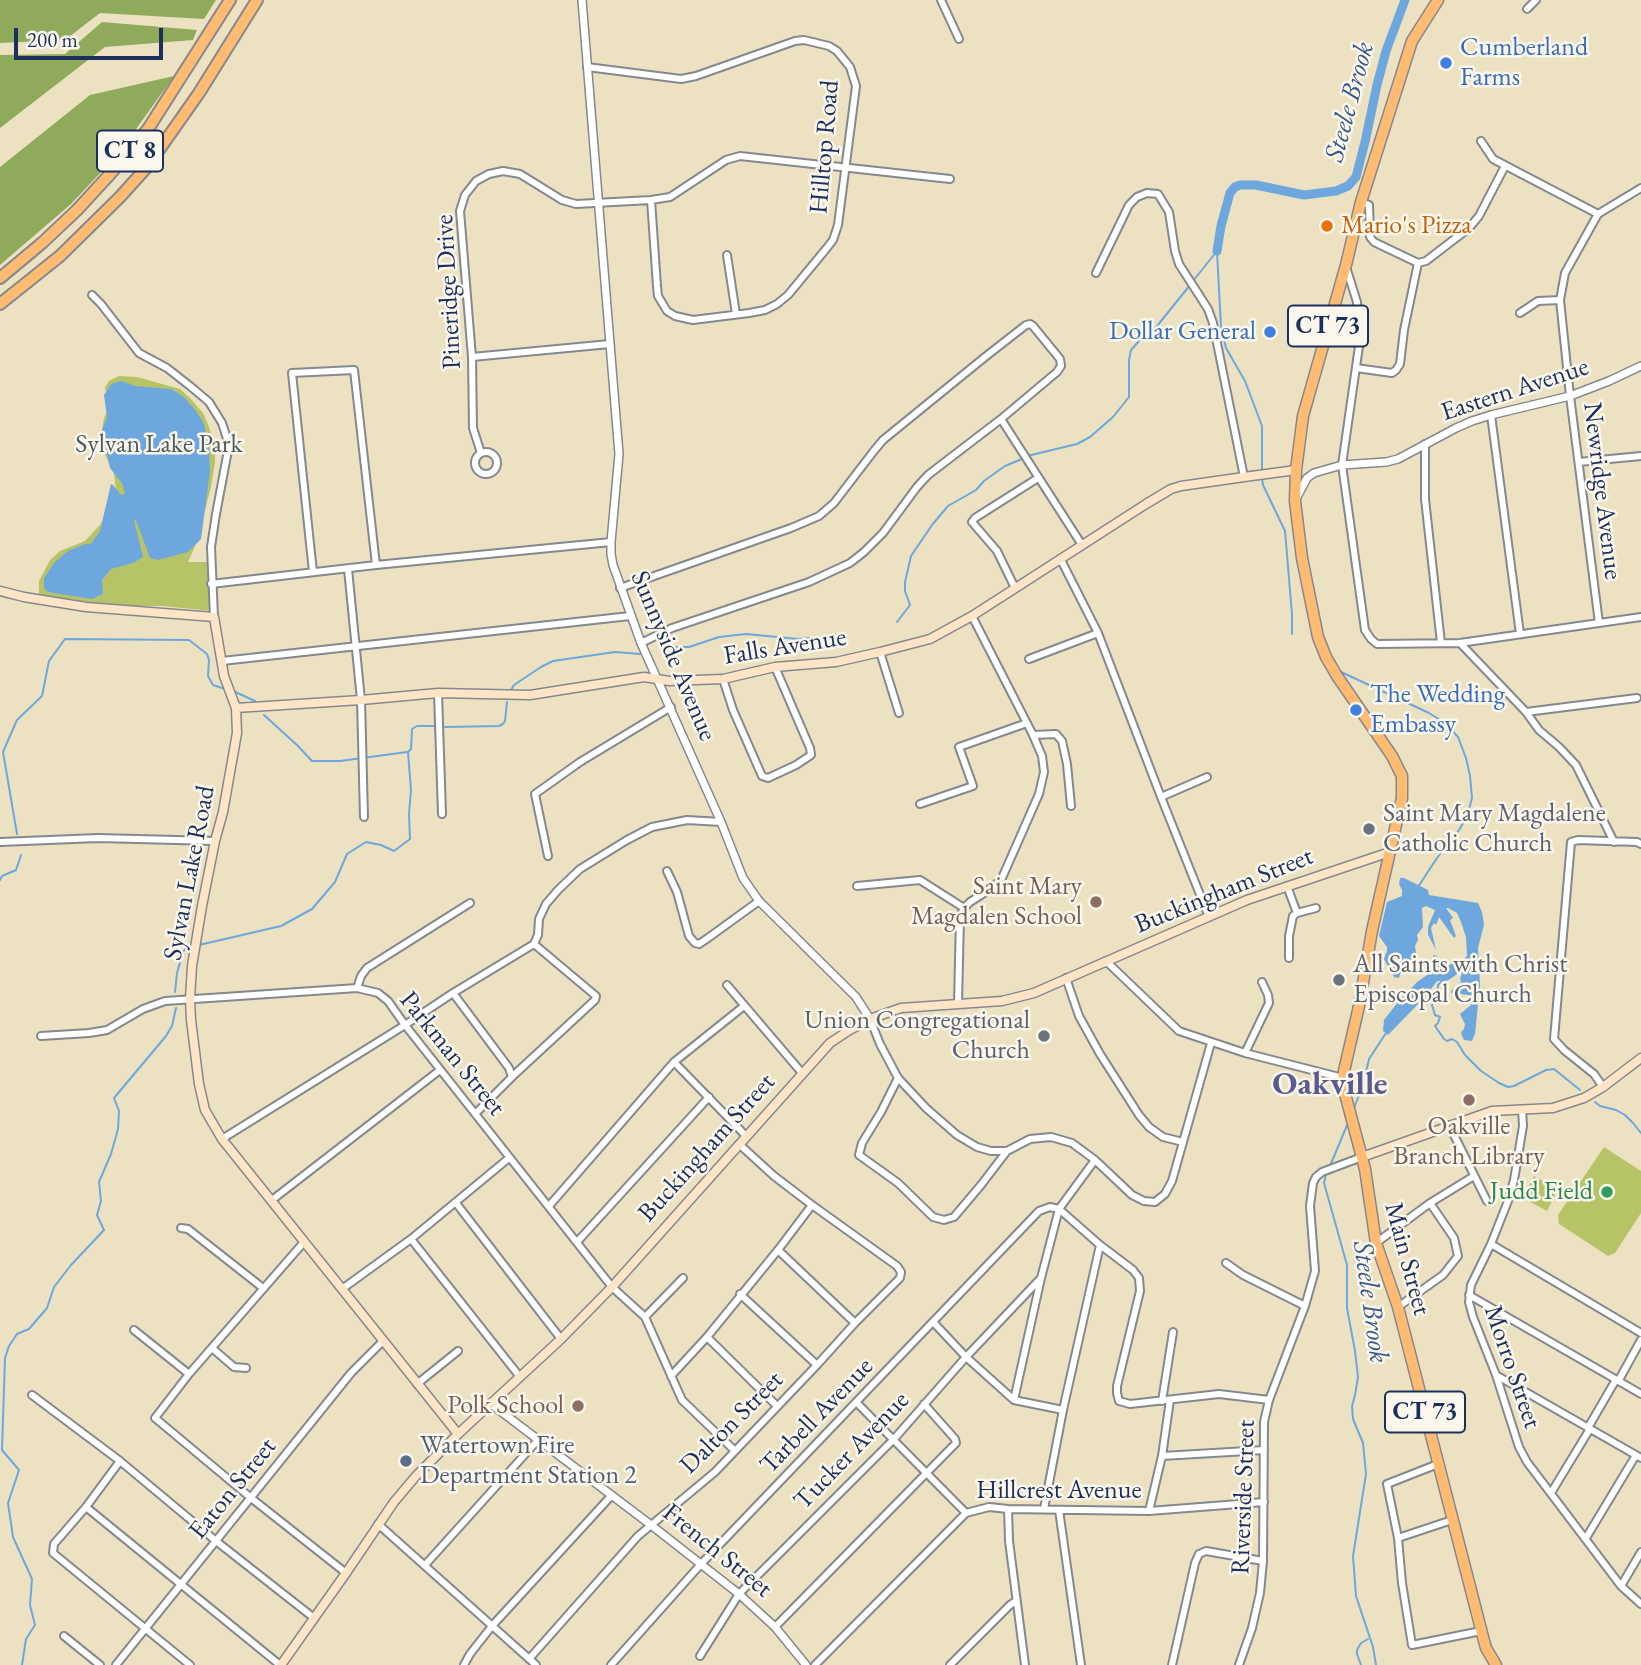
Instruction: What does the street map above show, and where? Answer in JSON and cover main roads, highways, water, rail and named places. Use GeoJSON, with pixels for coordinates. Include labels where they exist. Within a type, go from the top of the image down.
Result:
{"type":"FeatureCollection","features":[{"type":"Feature","properties":{"kind":"highway","name":"CT 8"},"geometry":{"type":"LineString","coordinates":[[0,278],[77,209],[148,129],[230,0]]}},
{"type":"Feature","properties":{"kind":"highway","name":"CT 8"},"geometry":{"type":"LineString","coordinates":[[0,304],[60,256],[147,167],[199,93],[257,0]]}},
{"type":"Feature","properties":{"kind":"main road","name":"CT 73"},"geometry":{"type":"LineString","coordinates":[[1296,470],[1303,416],[1361,202],[1412,41],[1438,0]]}},
{"type":"Feature","properties":{"kind":"main road","name":"Falls Avenue"},"geometry":{"type":"LineString","coordinates":[[236,708],[438,693],[530,695],[644,677],[658,680],[723,679],[775,667],[836,662],[930,639],[972,616],[1175,488],[1296,470]]}},
{"type":"Feature","properties":{"kind":"main road","name":"Main Street"},"geometry":{"type":"LineString","coordinates":[[1296,470],[1295,501],[1302,558],[1315,629],[1321,647],[1337,676],[1392,756],[1402,776],[1402,799],[1343,1078],[1347,1105],[1362,1157],[1376,1243],[1398,1307],[1481,1631],[1486,1648],[1496,1665]]}},
{"type":"Feature","properties":{"kind":"main road","name":"Sylvan Lake Road"},"geometry":{"type":"LineString","coordinates":[[0,591],[86,607],[214,617],[229,691],[236,708],[237,733],[195,945],[190,999],[199,1084],[205,1110],[222,1139],[458,1434]]}},
{"type":"Feature","properties":{"kind":"main road","name":"Buckingham Street"},"geometry":{"type":"LineString","coordinates":[[280,1665],[378,1524],[416,1476],[612,1287],[830,1044],[870,1018],[901,1008],[1002,1001],[1034,992],[1287,886],[1390,852]]}},
{"type":"Feature","properties":{"kind":"main road"},"geometry":{"type":"LineString","coordinates":[[1362,1157],[1492,1111],[1553,1108],[1584,1098],[1641,1058]]}},
{"type":"Feature","properties":{"kind":"water","name":"Sylvan Lake Park"},"geometry":{"type":"Polygon","coordinates":[[[121,381],[135,386],[171,389],[184,397],[204,424],[210,471],[201,539],[188,552],[158,560],[150,558],[134,520],[143,557],[133,563],[111,569],[102,580],[103,594],[92,599],[48,592],[44,588],[44,578],[54,563],[68,551],[91,544],[100,531],[111,484],[121,495],[125,494],[122,483],[110,468],[102,430],[107,417],[104,395],[111,384],[121,381]]]}},
{"type":"Feature","properties":{"kind":"water"},"geometry":{"type":"Polygon","coordinates":[[[1400,878],[1428,890],[1429,895],[1478,903],[1482,912],[1484,925],[1478,948],[1480,985],[1472,1041],[1464,1040],[1462,1036],[1465,1024],[1460,1014],[1471,1005],[1471,998],[1469,995],[1451,993],[1461,982],[1462,974],[1459,973],[1447,981],[1437,981],[1388,1035],[1383,1031],[1384,1020],[1398,1002],[1417,982],[1436,969],[1433,955],[1437,956],[1438,966],[1442,967],[1467,956],[1466,937],[1461,922],[1457,913],[1448,908],[1456,936],[1454,938],[1439,917],[1436,925],[1434,923],[1431,928],[1436,950],[1428,935],[1428,927],[1435,910],[1426,906],[1422,908],[1423,927],[1417,935],[1415,964],[1400,974],[1399,978],[1394,977],[1384,959],[1387,947],[1379,936],[1387,902],[1402,896],[1400,878]]]}},
{"type":"Feature","properties":{"kind":"waterway","name":"Steele Brook"},"geometry":{"type":"LineString","coordinates":[[1217,251],[1230,193],[1235,187],[1256,185],[1304,195],[1336,191],[1348,186],[1356,177],[1386,51],[1405,0]]}},
{"type":"Feature","properties":{"kind":"waterway"},"geometry":{"type":"LineString","coordinates":[[1193,281],[1217,251]]}},
{"type":"Feature","properties":{"kind":"waterway","name":"Steele Brook"},"geometry":{"type":"LineString","coordinates":[[1217,252],[1221,327],[1226,348],[1245,381],[1262,426],[1262,472]]}},
{"type":"Feature","properties":{"kind":"waterway"},"geometry":{"type":"LineString","coordinates":[[1027,456],[1077,444],[1090,437],[1113,417],[1129,397],[1131,350],[1153,331],[1190,285]]}},
{"type":"Feature","properties":{"kind":"waterway"},"geometry":{"type":"LineString","coordinates":[[897,622],[910,605],[905,582],[911,556],[932,525],[948,506],[976,490],[1005,466],[1022,459]]}},
{"type":"Feature","properties":{"kind":"waterway","name":"Steele Brook"},"geometry":{"type":"LineString","coordinates":[[1262,478],[1285,531],[1292,634]]}},
{"type":"Feature","properties":{"kind":"waterway"},"geometry":{"type":"LineString","coordinates":[[670,647],[689,647],[719,637],[746,634],[798,639],[827,637]]}},
{"type":"Feature","properties":{"kind":"waterway"},"geometry":{"type":"LineString","coordinates":[[17,834],[3,752],[17,720],[42,696],[49,661],[65,639],[189,640],[207,654],[208,676],[213,685],[225,689]]}},
{"type":"Feature","properties":{"kind":"waterway"},"geometry":{"type":"LineString","coordinates":[[511,690],[514,685],[553,661],[615,652],[640,654]]}},
{"type":"Feature","properties":{"kind":"waterway","name":"Steele Brook"},"geometry":{"type":"LineString","coordinates":[[1339,671],[1445,723],[1458,737],[1466,758],[1472,798],[1467,817],[1418,887]]}},
{"type":"Feature","properties":{"kind":"waterway"},"geometry":{"type":"LineString","coordinates":[[233,691],[255,701]]}},
{"type":"Feature","properties":{"kind":"waterway"},"geometry":{"type":"LineString","coordinates":[[445,727],[499,726],[505,721],[507,702]]}},
{"type":"Feature","properties":{"kind":"waterway"},"geometry":{"type":"LineString","coordinates":[[264,715],[312,761],[340,761],[407,752]]}},
{"type":"Feature","properties":{"kind":"waterway"},"geometry":{"type":"LineString","coordinates":[[199,945],[281,926],[312,909],[335,882],[347,854],[366,842],[394,851],[410,839],[411,790],[408,752],[411,749],[412,729],[417,726],[434,726]]}},
{"type":"Feature","properties":{"kind":"waterway"},"geometry":{"type":"LineString","coordinates":[[0,880],[2,876],[16,870],[21,855]]}},
{"type":"Feature","properties":{"kind":"waterway"},"geometry":{"type":"LineString","coordinates":[[175,992],[183,952],[193,945]]}},
{"type":"Feature","properties":{"kind":"waterway"},"geometry":{"type":"LineString","coordinates":[[1444,979],[1438,985],[1437,998],[1432,1005],[1435,1015],[1440,1017],[1435,1026],[1444,1039],[1457,1042],[1465,1055],[1481,1071],[1508,1087],[1554,1069],[1580,1090]]}},
{"type":"Feature","properties":{"kind":"waterway"},"geometry":{"type":"LineString","coordinates":[[22,1665],[26,1639],[35,1625],[30,1605],[32,1579],[13,1537],[8,1503],[19,1470],[2,1450],[5,1358],[17,1334],[29,1329],[47,1308],[54,1287],[104,1230],[97,1215],[101,1201],[99,1182],[118,1129],[119,1111],[114,1098],[166,1036],[172,1026],[176,1008]]}},
{"type":"Feature","properties":{"kind":"waterway","name":"Steele Brook"},"geometry":{"type":"LineString","coordinates":[[1354,1108],[1369,1059],[1386,1033]]}},
{"type":"Feature","properties":{"kind":"waterway"},"geometry":{"type":"LineString","coordinates":[[1595,1102],[1625,1115],[1641,1133]]}},
{"type":"Feature","properties":{"kind":"waterway","name":"Steele Brook"},"geometry":{"type":"LineString","coordinates":[[1330,1166],[1348,1123]]}},
{"type":"Feature","properties":{"kind":"waterway","name":"Steele Brook"},"geometry":{"type":"LineString","coordinates":[[1326,1174],[1324,1183],[1347,1265],[1347,1308],[1358,1377],[1352,1406],[1353,1419],[1363,1443],[1366,1474],[1353,1556],[1356,1596],[1373,1647],[1376,1665]]}},
{"type":"Feature","properties":{"kind":"waterway"},"geometry":{"type":"LineString","coordinates":[[1361,1665],[1357,1650],[1361,1643],[1368,1639]]}},
{"type":"Feature","properties":{"kind":"place","name":"Cumberland Farms"},"geometry":{"type":"Point","coordinates":[1446,63]}},
{"type":"Feature","properties":{"kind":"place","name":"Mario's Pizza"},"geometry":{"type":"Point","coordinates":[1327,226]}},
{"type":"Feature","properties":{"kind":"place","name":"Dollar General"},"geometry":{"type":"Point","coordinates":[1270,332]}},
{"type":"Feature","properties":{"kind":"place","name":"The Wedding Embassy"},"geometry":{"type":"Point","coordinates":[1356,710]}},
{"type":"Feature","properties":{"kind":"place","name":"Saint Mary Magdalene Catholic Church"},"geometry":{"type":"Point","coordinates":[1369,829]}},
{"type":"Feature","properties":{"kind":"place","name":"Saint Mary Magdalen School"},"geometry":{"type":"Point","coordinates":[1096,902]}},
{"type":"Feature","properties":{"kind":"place","name":"All Saints with Christ Episcopal Church"},"geometry":{"type":"Point","coordinates":[1339,980]}},
{"type":"Feature","properties":{"kind":"place","name":"Union Congregational Church"},"geometry":{"type":"Point","coordinates":[1044,1036]}},
{"type":"Feature","properties":{"kind":"place","name":"Oakville Branch Library"},"geometry":{"type":"Point","coordinates":[1469,1100]}},
{"type":"Feature","properties":{"kind":"place","name":"Judd Field"},"geometry":{"type":"Point","coordinates":[1607,1192]}},
{"type":"Feature","properties":{"kind":"place","name":"Polk School"},"geometry":{"type":"Point","coordinates":[578,1406]}},
{"type":"Feature","properties":{"kind":"place","name":"Watertown Fire Department Station 2"},"geometry":{"type":"Point","coordinates":[406,1461]}},
{"type":"Feature","properties":{"kind":"district","name":"Oakville"},"geometry":{"type":"Point","coordinates":[1330,1085]}}]}
